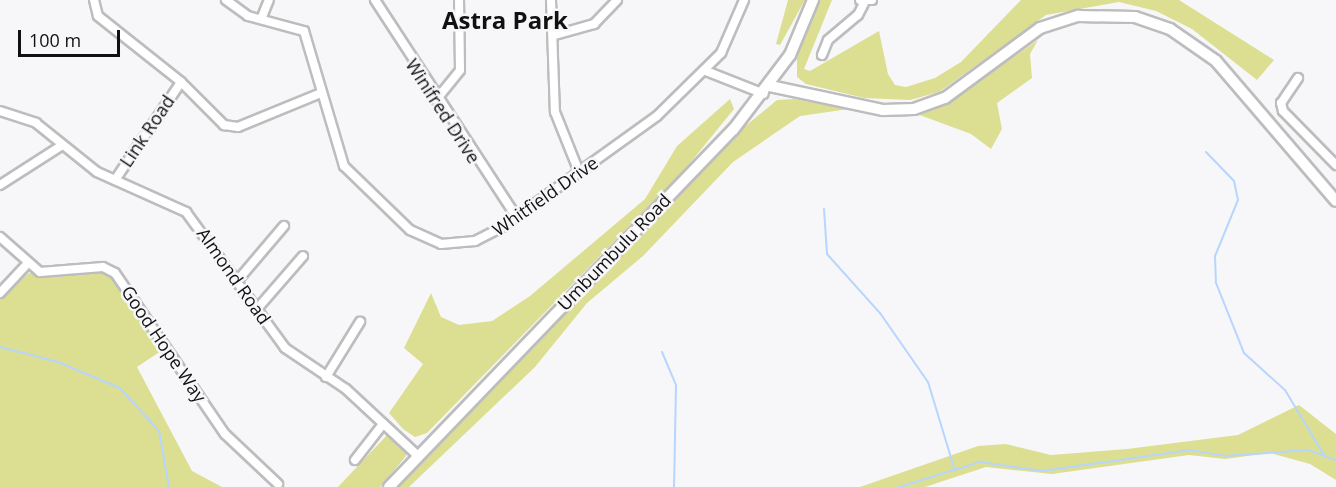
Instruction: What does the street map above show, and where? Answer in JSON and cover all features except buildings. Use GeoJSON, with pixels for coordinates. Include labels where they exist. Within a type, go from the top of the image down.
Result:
{"type":"FeatureCollection","features":[{"type":"Feature","properties":{"kind":"main road","name":"Umbumbulu Road"},"geometry":{"type":"LineString","coordinates":[[389,487],[767,90],[801,34],[813,0]]}},
{"type":"Feature","properties":{"kind":"main road"},"geometry":{"type":"LineString","coordinates":[[767,90],[883,110],[914,109],[945,98],[1040,28],[1078,16],[1135,17],[1170,29],[1216,61],[1336,201]]}},
{"type":"Feature","properties":{"kind":"street"},"geometry":{"type":"LineString","coordinates":[[94,0],[94,10],[181,82],[230,127],[321,93]]}},
{"type":"Feature","properties":{"kind":"street","name":"Whitfield Drive"},"geometry":{"type":"LineString","coordinates":[[226,0],[241,13],[291,24],[310,39],[321,93],[344,166],[415,233],[460,244],[517,218],[657,116],[705,71],[727,43],[743,2]]}},
{"type":"Feature","properties":{"kind":"street"},"geometry":{"type":"LineString","coordinates":[[262,17],[268,0]]}},
{"type":"Feature","properties":{"kind":"street","name":"Winifred Drive"},"geometry":{"type":"LineString","coordinates":[[375,0],[436,100],[517,218]]}},
{"type":"Feature","properties":{"kind":"street"},"geometry":{"type":"LineString","coordinates":[[436,100],[460,70],[459,0]]}},
{"type":"Feature","properties":{"kind":"street"},"geometry":{"type":"LineString","coordinates":[[551,0],[555,34],[555,112],[579,172]]}},
{"type":"Feature","properties":{"kind":"street"},"geometry":{"type":"LineString","coordinates":[[555,34],[594,24],[617,0]]}},
{"type":"Feature","properties":{"kind":"street"},"geometry":{"type":"LineString","coordinates":[[734,0],[743,2]]}},
{"type":"Feature","properties":{"kind":"street"},"geometry":{"type":"LineString","coordinates":[[822,56],[828,40],[865,1]]}},
{"type":"Feature","properties":{"kind":"street"},"geometry":{"type":"LineString","coordinates":[[705,71],[767,90]]}},
{"type":"Feature","properties":{"kind":"street"},"geometry":{"type":"LineString","coordinates":[[1298,78],[1281,103],[1283,111],[1336,165]]}},
{"type":"Feature","properties":{"kind":"street","name":"Link Road"},"geometry":{"type":"LineString","coordinates":[[115,180],[181,82]]}},
{"type":"Feature","properties":{"kind":"street","name":"Almond Road"},"geometry":{"type":"LineString","coordinates":[[0,110],[36,123],[62,146],[115,180],[186,212],[238,280],[285,348],[326,377],[417,455]]}},
{"type":"Feature","properties":{"kind":"street"},"geometry":{"type":"LineString","coordinates":[[0,185],[62,146]]}},
{"type":"Feature","properties":{"kind":"street"},"geometry":{"type":"LineString","coordinates":[[238,280],[284,226]]}},
{"type":"Feature","properties":{"kind":"street"},"geometry":{"type":"LineString","coordinates":[[0,237],[26,265],[0,292]]}},
{"type":"Feature","properties":{"kind":"street"},"geometry":{"type":"LineString","coordinates":[[257,309],[303,256]]}},
{"type":"Feature","properties":{"kind":"street","name":"Good Hope Way"},"geometry":{"type":"LineString","coordinates":[[26,265],[48,273],[103,267],[115,273],[225,434],[278,484]]}},
{"type":"Feature","properties":{"kind":"street"},"geometry":{"type":"LineString","coordinates":[[326,377],[360,322]]}},
{"type":"Feature","properties":{"kind":"street"},"geometry":{"type":"LineString","coordinates":[[355,460],[383,424]]}},
{"type":"Feature","properties":{"kind":"green space"},"geometry":{"type":"Polygon","coordinates":[[[788,0],[805,0],[780,45],[776,44],[788,0]]]}},
{"type":"Feature","properties":{"kind":"green space"},"geometry":{"type":"Polygon","coordinates":[[[819,0],[832,0],[804,69],[810,71],[879,31],[888,74],[895,85],[906,87],[935,78],[961,62],[1021,0],[1179,0],[1274,60],[1257,80],[1192,29],[1156,11],[1119,2],[1046,15],[939,92],[910,100],[864,98],[806,84],[797,77],[797,55],[819,0]]]}},
{"type":"Feature","properties":{"kind":"green space"},"geometry":{"type":"Polygon","coordinates":[[[1038,40],[1030,54],[1032,78],[997,103],[1002,129],[991,149],[971,134],[917,114],[950,101],[1038,40]]]}},
{"type":"Feature","properties":{"kind":"green space"},"geometry":{"type":"Polygon","coordinates":[[[730,99],[734,109],[686,168],[427,433],[415,437],[403,429],[389,413],[423,364],[404,348],[431,293],[441,317],[459,325],[492,321],[530,296],[645,199],[677,146],[730,99]]]}},
{"type":"Feature","properties":{"kind":"green space"},"geometry":{"type":"Polygon","coordinates":[[[794,99],[849,109],[800,116],[733,162],[643,256],[587,303],[535,367],[409,487],[393,487],[731,138],[777,100],[794,99]]]}},
{"type":"Feature","properties":{"kind":"green space"},"geometry":{"type":"Polygon","coordinates":[[[105,270],[164,349],[137,367],[192,471],[222,487],[0,487],[0,297],[29,273],[63,276],[105,270]]]}},
{"type":"Feature","properties":{"kind":"green space"},"geometry":{"type":"Polygon","coordinates":[[[1299,405],[1336,434],[1336,480],[1310,464],[1270,453],[1225,459],[1189,455],[1052,474],[986,467],[925,487],[860,487],[978,446],[1006,444],[1051,455],[1127,449],[1238,435],[1299,405]]]}},
{"type":"Feature","properties":{"kind":"green space"},"geometry":{"type":"Polygon","coordinates":[[[388,434],[406,449],[406,456],[380,487],[338,487],[388,434]]]}},
{"type":"Feature","properties":{"kind":"waterway"},"geometry":{"type":"LineString","coordinates":[[1206,152],[1234,181],[1238,200],[1215,256],[1216,283],[1244,353],[1285,390],[1324,455]]}},
{"type":"Feature","properties":{"kind":"waterway"},"geometry":{"type":"LineString","coordinates":[[824,209],[827,254],[880,313],[928,382],[955,471]]}},
{"type":"Feature","properties":{"kind":"waterway"},"geometry":{"type":"LineString","coordinates":[[0,347],[58,362],[120,388],[159,431],[169,487]]}},
{"type":"Feature","properties":{"kind":"waterway"},"geometry":{"type":"LineString","coordinates":[[662,352],[676,385],[674,487]]}},
{"type":"Feature","properties":{"kind":"waterway"},"geometry":{"type":"LineString","coordinates":[[899,487],[980,462],[1042,471],[1189,450],[1225,456],[1308,450],[1336,460]]}},
{"type":"Feature","properties":{"kind":"district","name":"Astra Park"},"geometry":{"type":"Point","coordinates":[505,20]}}]}
